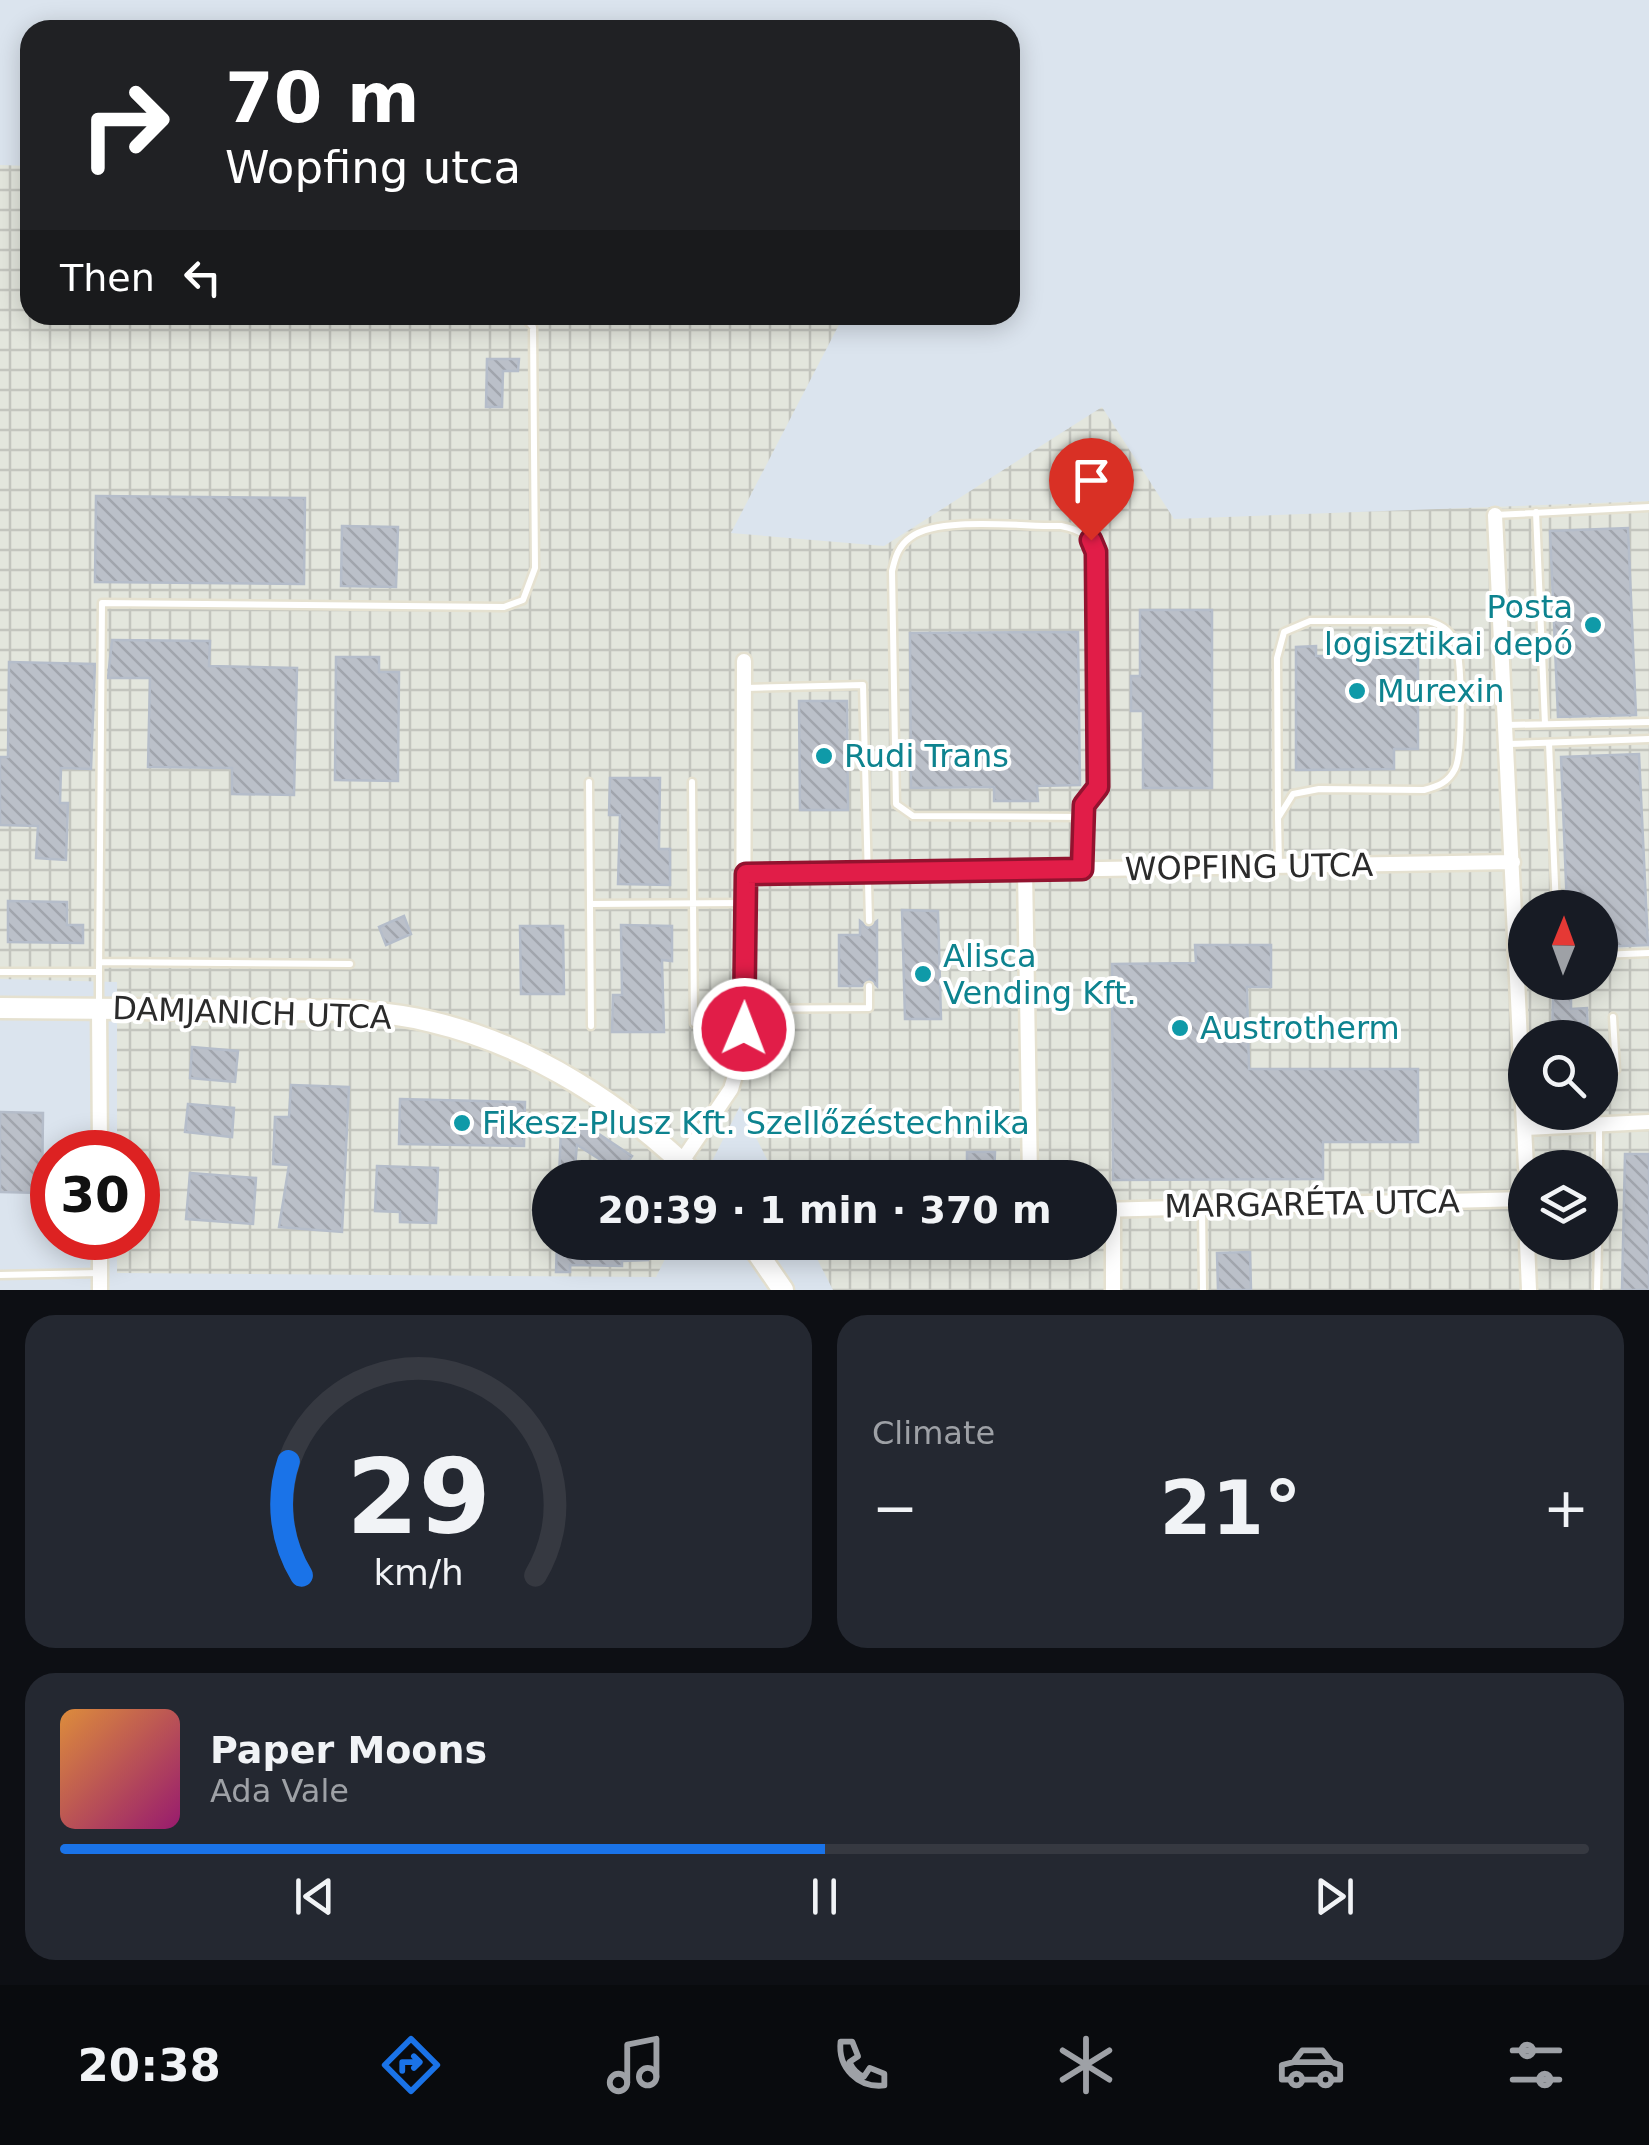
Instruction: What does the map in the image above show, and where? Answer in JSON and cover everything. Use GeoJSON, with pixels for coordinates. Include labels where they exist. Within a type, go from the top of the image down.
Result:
{"type":"FeatureCollection","features":[{"type":"Feature","properties":{"kind":"main road","name":"DAMJANICH UTCA"},"geometry":{"type":"LineString","coordinates":[[0,1008],[357,1012],[433,1022],[504,1044],[563,1074],[612,1105],[681,1160]]}},
{"type":"Feature","properties":{"kind":"main road"},"geometry":{"type":"LineString","coordinates":[[762,1260],[783,1290]]}},
{"type":"Feature","properties":{"kind":"street"},"geometry":{"type":"LineString","coordinates":[[1495,515],[1516,890]]}},
{"type":"Feature","properties":{"kind":"street"},"geometry":{"type":"LineString","coordinates":[[683,1160],[731,1090],[743,1049],[744,661]]}},
{"type":"Feature","properties":{"kind":"street","name":"WOPFING UTCA"},"geometry":{"type":"LineString","coordinates":[[746,874],[1513,862]]}},
{"type":"Feature","properties":{"kind":"street"},"geometry":{"type":"LineString","coordinates":[[1025,870],[1030,1160]]}},
{"type":"Feature","properties":{"kind":"street"},"geometry":{"type":"LineString","coordinates":[[99,1008],[100,1130]]}},
{"type":"Feature","properties":{"kind":"street"},"geometry":{"type":"LineString","coordinates":[[1618,1124],[1649,1122]]}},
{"type":"Feature","properties":{"kind":"street","name":"MARGARÉTA UTCA"},"geometry":{"type":"LineString","coordinates":[[1117,1210],[1508,1199]]}},
{"type":"Feature","properties":{"kind":"street"},"geometry":{"type":"LineString","coordinates":[[1110,1260],[1113,1290]]}},
{"type":"Feature","properties":{"kind":"street"},"geometry":{"type":"LineString","coordinates":[[1527,1260],[1528,1290]]}},
{"type":"Feature","properties":{"kind":"lane"},"geometry":{"type":"LineString","coordinates":[[99,1008],[102,603],[504,607],[523,600],[535,568],[531,325]]}},
{"type":"Feature","properties":{"kind":"lane"},"geometry":{"type":"LineString","coordinates":[[1495,515],[1649,508]]}},
{"type":"Feature","properties":{"kind":"lane"},"geometry":{"type":"LineString","coordinates":[[1536,512],[1545,724]]}},
{"type":"Feature","properties":{"kind":"lane"},"geometry":{"type":"LineString","coordinates":[[1082,869],[1084,817],[1084,805],[1098,787],[1096,552],[1091,540],[1080,530],[1062,526],[940,527],[920,532],[902,544],[892,572],[896,804],[913,816],[1084,817]]}},
{"type":"Feature","properties":{"kind":"lane"},"geometry":{"type":"LineString","coordinates":[[1278,818],[1286,800],[1304,790],[1424,790],[1447,781],[1459,752],[1457,648],[1444,628],[1428,621],[1310,621],[1284,632],[1277,658],[1278,818],[1279,866]]}},
{"type":"Feature","properties":{"kind":"lane"},"geometry":{"type":"LineString","coordinates":[[744,688],[863,685],[869,921]]}},
{"type":"Feature","properties":{"kind":"lane"},"geometry":{"type":"LineString","coordinates":[[1507,726],[1649,722]]}},
{"type":"Feature","properties":{"kind":"lane"},"geometry":{"type":"LineString","coordinates":[[1508,744],[1649,740]]}},
{"type":"Feature","properties":{"kind":"lane"},"geometry":{"type":"LineString","coordinates":[[1549,742],[1555,890]]}},
{"type":"Feature","properties":{"kind":"lane"},"geometry":{"type":"LineString","coordinates":[[589,782],[591,1026]]}},
{"type":"Feature","properties":{"kind":"lane"},"geometry":{"type":"LineString","coordinates":[[692,782],[694,1022]]}},
{"type":"Feature","properties":{"kind":"lane"},"geometry":{"type":"LineString","coordinates":[[590,904],[746,903]]}},
{"type":"Feature","properties":{"kind":"lane"},"geometry":{"type":"LineString","coordinates":[[1618,954],[1649,953]]}},
{"type":"Feature","properties":{"kind":"lane"},"geometry":{"type":"LineString","coordinates":[[99,962],[350,964]]}},
{"type":"Feature","properties":{"kind":"lane"},"geometry":{"type":"LineString","coordinates":[[0,972],[99,972]]}},
{"type":"Feature","properties":{"kind":"lane"},"geometry":{"type":"LineString","coordinates":[[744,1008],[869,1008],[869,986]]}},
{"type":"Feature","properties":{"kind":"lane"},"geometry":{"type":"LineString","coordinates":[[1202,1207],[1202,1290]]}},
{"type":"Feature","properties":{"kind":"lane"},"geometry":{"type":"LineString","coordinates":[[1598,1260],[1598,1290]]}},
{"type":"Feature","properties":{"kind":"lane"},"geometry":{"type":"LineString","coordinates":[[0,1275],[100,1281]]}},
{"type":"Feature","properties":{"kind":"shaded area"},"geometry":{"type":"Polygon","coordinates":[[[0,165],[20,166],[20,325],[839,325],[731,533],[884,546],[1102,407],[1174,519],[1649,501],[1649,1290],[833,1290],[818,1260],[1117,1260],[1117,1160],[767,1160],[740,1106],[713,1160],[532,1160],[532,1260],[664,1260],[656,1277],[117,1273],[117,1260],[160,1260],[160,1130],[117,1130],[117,982],[0,979],[0,165]]]}},
{"type":"Feature","properties":{"kind":"building"},"geometry":{"type":"Polygon","coordinates":[[[487,359],[519,359],[518,371],[503,371],[502,407],[486,407],[487,359]]]}},
{"type":"Feature","properties":{"kind":"building"},"geometry":{"type":"Polygon","coordinates":[[[96,496],[305,498],[304,584],[95,582],[96,496]]]}},
{"type":"Feature","properties":{"kind":"building"},"geometry":{"type":"Polygon","coordinates":[[[342,526],[398,527],[396,587],[341,586],[342,526]]]}},
{"type":"Feature","properties":{"kind":"building","name":"Posta logisztikai depó"},"geometry":{"type":"Polygon","coordinates":[[[1628,528],[1636,715],[1558,717],[1550,531],[1628,528]]]}},
{"type":"Feature","properties":{"kind":"building"},"geometry":{"type":"Polygon","coordinates":[[[1140,610],[1212,610],[1212,788],[1143,788],[1143,711],[1131,711],[1131,676],[1140,676],[1140,610]]]}},
{"type":"Feature","properties":{"kind":"building"},"geometry":{"type":"Polygon","coordinates":[[[1078,632],[1080,785],[1037,786],[1038,801],[994,801],[994,787],[911,788],[910,633],[1078,632]]]}},
{"type":"Feature","properties":{"kind":"building"},"geometry":{"type":"Polygon","coordinates":[[[112,640],[210,641],[209,666],[297,668],[294,795],[232,794],[232,768],[148,767],[150,678],[108,678],[112,640]]]}},
{"type":"Feature","properties":{"kind":"building","name":"Murexin"},"geometry":{"type":"Polygon","coordinates":[[[1316,646],[1316,656],[1418,656],[1418,749],[1394,749],[1394,769],[1296,770],[1296,647],[1316,646]]]}},
{"type":"Feature","properties":{"kind":"building"},"geometry":{"type":"Polygon","coordinates":[[[336,657],[379,657],[379,672],[399,672],[398,781],[335,780],[336,657]]]}},
{"type":"Feature","properties":{"kind":"building"},"geometry":{"type":"Polygon","coordinates":[[[9,662],[95,664],[91,769],[61,768],[60,803],[68,803],[66,860],[36,858],[38,826],[0,825],[0,757],[8,757],[9,662]]]}},
{"type":"Feature","properties":{"kind":"building","name":"Rudi Trans"},"geometry":{"type":"Polygon","coordinates":[[[799,701],[847,701],[848,810],[800,810],[799,701]]]}},
{"type":"Feature","properties":{"kind":"building"},"geometry":{"type":"Polygon","coordinates":[[[1639,754],[1648,945],[1618,946],[1618,890],[1566,890],[1561,757],[1639,754]]]}},
{"type":"Feature","properties":{"kind":"building"},"geometry":{"type":"Polygon","coordinates":[[[610,778],[660,778],[659,849],[670,849],[670,885],[618,884],[620,815],[609,815],[610,778]]]}},
{"type":"Feature","properties":{"kind":"building"},"geometry":{"type":"Polygon","coordinates":[[[8,901],[67,902],[67,925],[83,925],[83,943],[8,942],[8,901]]]}},
{"type":"Feature","properties":{"kind":"building","name":"Alisca Vending Kft."},"geometry":{"type":"Polygon","coordinates":[[[902,910],[938,911],[941,1019],[905,1019],[902,910]]]}},
{"type":"Feature","properties":{"kind":"building"},"geometry":{"type":"Polygon","coordinates":[[[404,916],[411,934],[386,945],[379,927],[404,916]]]}},
{"type":"Feature","properties":{"kind":"building"},"geometry":{"type":"Polygon","coordinates":[[[860,921],[868,928],[877,921],[877,986],[870,979],[862,986],[839,986],[839,935],[860,935],[860,921]]]}},
{"type":"Feature","properties":{"kind":"building"},"geometry":{"type":"Polygon","coordinates":[[[621,925],[672,926],[672,961],[662,960],[664,1032],[612,1032],[613,995],[622,995],[621,925]]]}},
{"type":"Feature","properties":{"kind":"building"},"geometry":{"type":"Polygon","coordinates":[[[520,926],[563,926],[564,994],[521,994],[520,926]]]}},
{"type":"Feature","properties":{"kind":"building","name":"Austrotherm"},"geometry":{"type":"Polygon","coordinates":[[[1195,945],[1271,945],[1271,987],[1247,987],[1249,1069],[1418,1069],[1418,1142],[1323,1142],[1323,1179],[1117,1180],[1117,1160],[1113,1160],[1112,964],[1196,963],[1195,945]]]}},
{"type":"Feature","properties":{"kind":"building"},"geometry":{"type":"Polygon","coordinates":[[[1553,1000],[1571,1000],[1571,1009],[1587,1008],[1587,1020],[1552,1020],[1553,1000]]]}},
{"type":"Feature","properties":{"kind":"building"},"geometry":{"type":"Polygon","coordinates":[[[192,1047],[238,1051],[235,1082],[190,1078],[192,1047]]]}},
{"type":"Feature","properties":{"kind":"building"},"geometry":{"type":"Polygon","coordinates":[[[291,1085],[349,1087],[342,1232],[279,1227],[289,1165],[273,1164],[275,1117],[289,1117],[291,1085]]]}},
{"type":"Feature","properties":{"kind":"building","name":"Fikesz-Plusz Kft. Szellőzéstechnika"},"geometry":{"type":"Polygon","coordinates":[[[400,1099],[525,1102],[524,1146],[399,1144],[400,1099]]]}},
{"type":"Feature","properties":{"kind":"building"},"geometry":{"type":"Polygon","coordinates":[[[188,1104],[234,1108],[232,1137],[185,1132],[188,1104]]]}},
{"type":"Feature","properties":{"kind":"building"},"geometry":{"type":"Polygon","coordinates":[[[0,1112],[43,1113],[43,1130],[30,1130],[30,1193],[0,1192],[0,1112]]]}},
{"type":"Feature","properties":{"kind":"building"},"geometry":{"type":"Polygon","coordinates":[[[572,1116],[632,1156],[629,1160],[601,1160],[577,1145],[576,1160],[560,1160],[561,1128],[572,1116]]]}},
{"type":"Feature","properties":{"kind":"building"},"geometry":{"type":"Polygon","coordinates":[[[967,1152],[995,1152],[995,1160],[967,1160],[967,1152]]]}},
{"type":"Feature","properties":{"kind":"building"},"geometry":{"type":"Polygon","coordinates":[[[1625,1154],[1649,1154],[1649,1290],[1622,1290],[1625,1154]]]}},
{"type":"Feature","properties":{"kind":"building"},"geometry":{"type":"Polygon","coordinates":[[[377,1166],[438,1168],[436,1223],[400,1222],[400,1212],[375,1211],[377,1166]]]}},
{"type":"Feature","properties":{"kind":"building"},"geometry":{"type":"Polygon","coordinates":[[[190,1173],[256,1178],[253,1224],[186,1219],[190,1173]]]}},
{"type":"Feature","properties":{"kind":"building"},"geometry":{"type":"Polygon","coordinates":[[[1250,1252],[1251,1290],[1218,1290],[1217,1253],[1250,1252]]]}},
{"type":"Feature","properties":{"kind":"building"},"geometry":{"type":"Polygon","coordinates":[[[556,1260],[648,1260],[622,1261],[622,1266],[570,1265],[570,1272],[556,1272],[556,1260]]]}},
{"type":"Feature","properties":{"kind":"place","name":"Posta logisztikai depó"},"geometry":{"type":"Point","coordinates":[1593,625]}},
{"type":"Feature","properties":{"kind":"place","name":"Murexin"},"geometry":{"type":"Point","coordinates":[1357,691]}},
{"type":"Feature","properties":{"kind":"place","name":"Rudi Trans"},"geometry":{"type":"Point","coordinates":[824,756]}},
{"type":"Feature","properties":{"kind":"place","name":"Alisca Vending Kft."},"geometry":{"type":"Point","coordinates":[923,974]}},
{"type":"Feature","properties":{"kind":"place","name":"Austrotherm"},"geometry":{"type":"Point","coordinates":[1180,1028]}},
{"type":"Feature","properties":{"kind":"place","name":"Fikesz-Plusz Kft. Szellőzéstechnika"},"geometry":{"type":"Point","coordinates":[462,1123]}},
{"type":"Feature","properties":{"kind":"route"},"geometry":{"type":"LineString","coordinates":[[744,1029],[746,874],[1082,869],[1084,805],[1098,787],[1096,552],[1091,540]]}}]}
